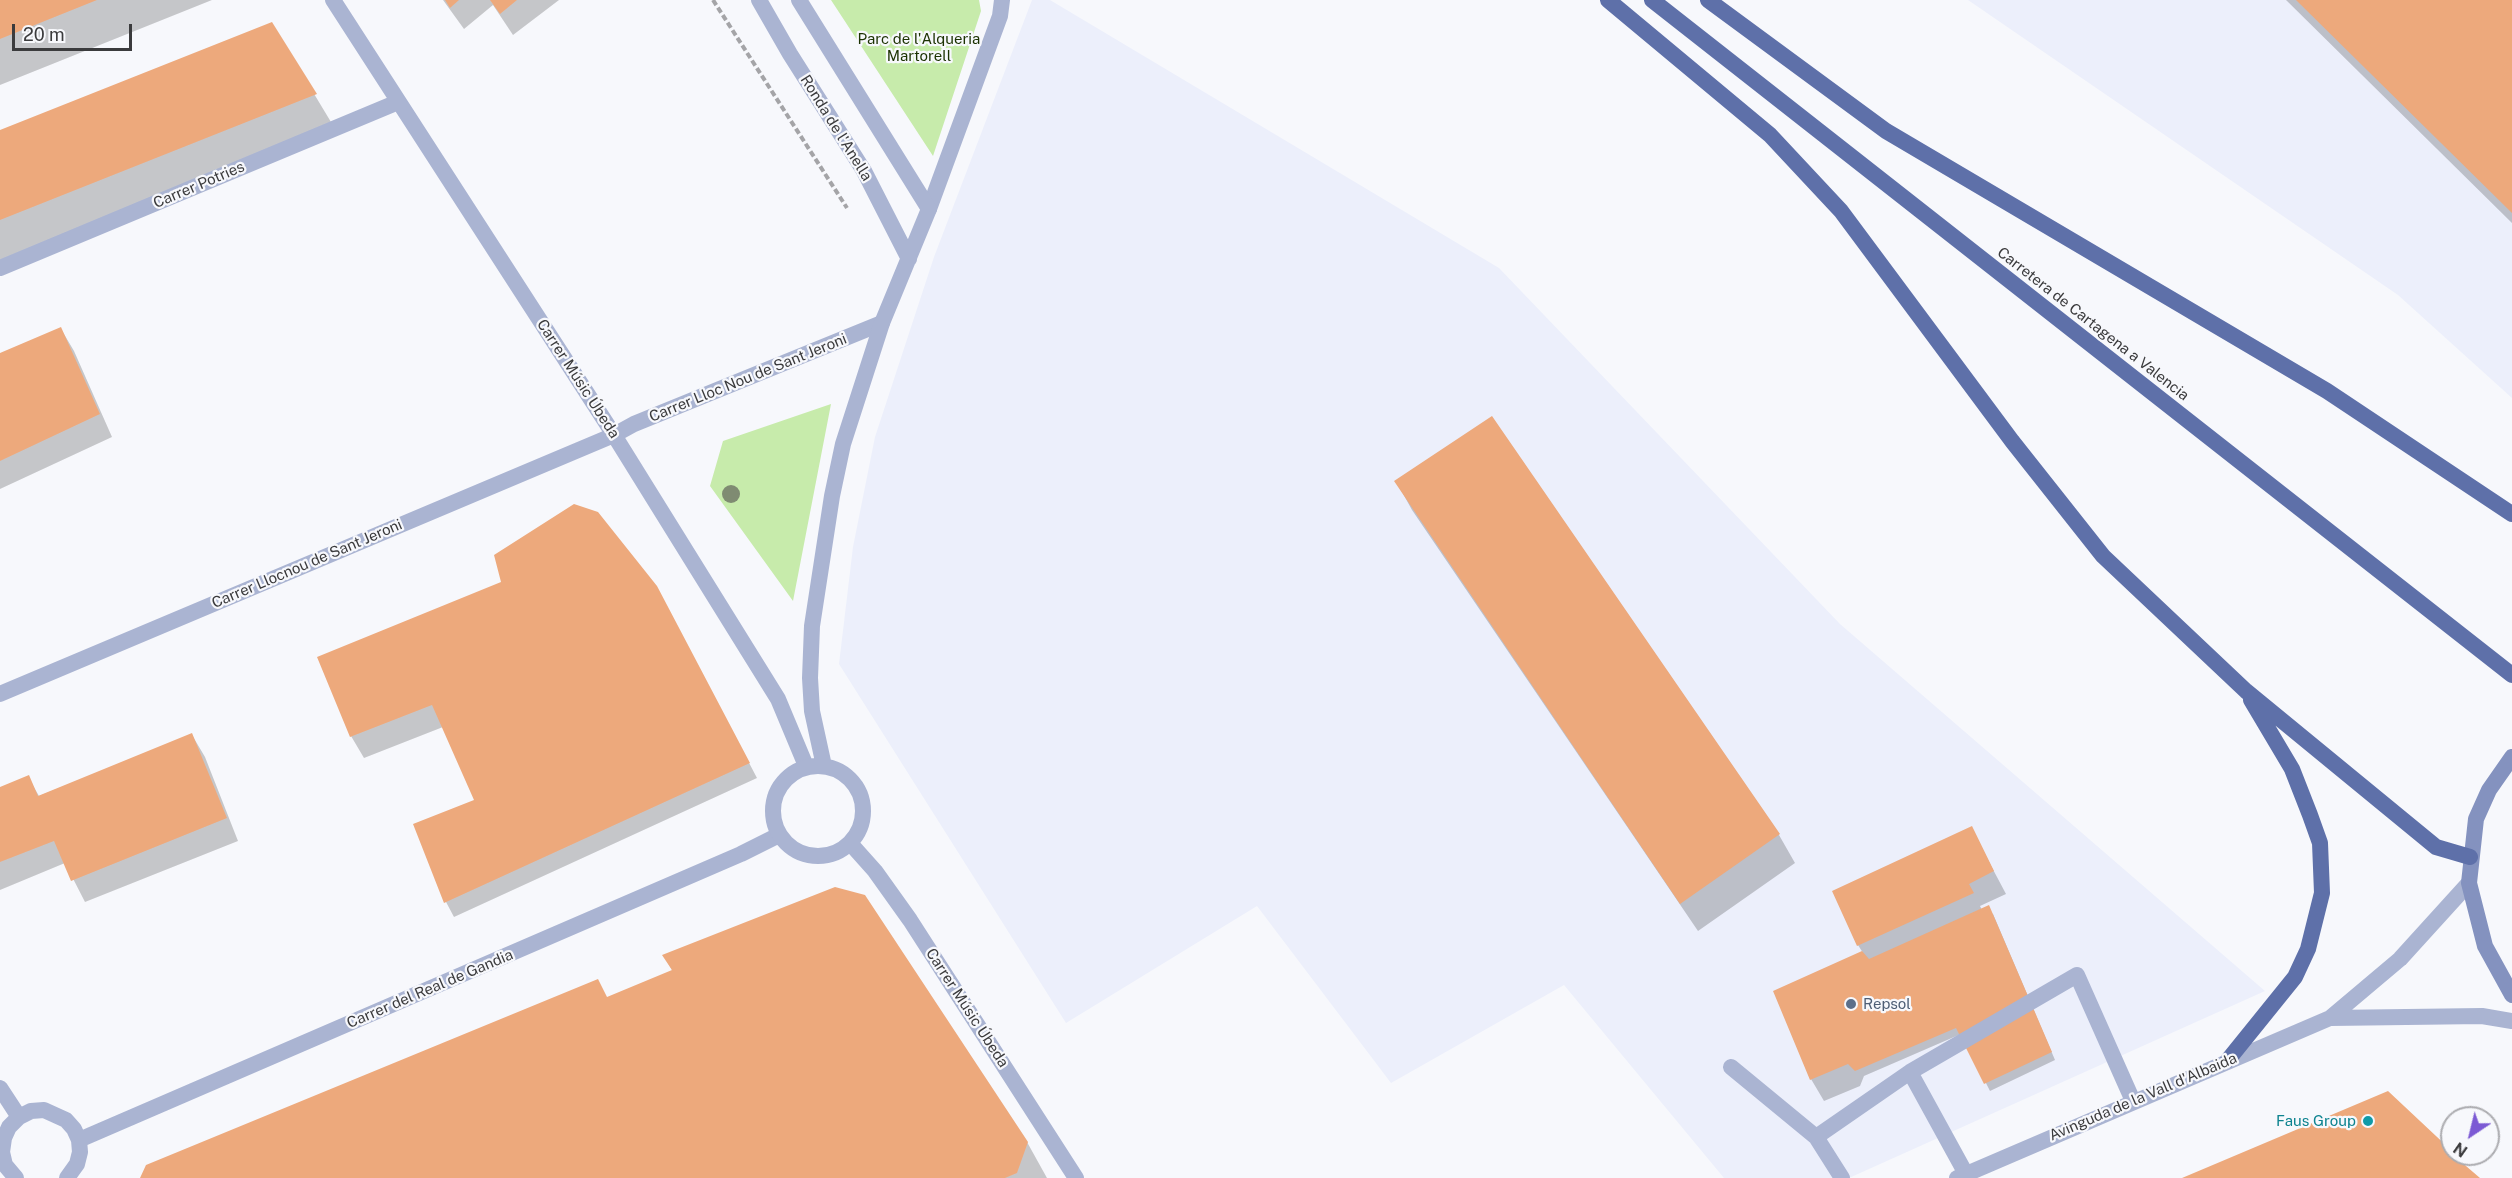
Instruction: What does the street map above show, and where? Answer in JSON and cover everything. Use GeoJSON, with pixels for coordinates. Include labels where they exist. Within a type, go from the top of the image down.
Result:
{"type":"FeatureCollection","features":[{"type":"Feature","properties":{"kind":"highway"},"geometry":{"type":"LineString","coordinates":[[1608,0],[1770,135],[1841,211],[2012,441],[2103,556],[2246,691],[2436,847],[2470,857]]}},
{"type":"Feature","properties":{"kind":"highway","name":"Carretera de Cartagena a Valencia"},"geometry":{"type":"LineString","coordinates":[[1652,0],[2512,675]]}},
{"type":"Feature","properties":{"kind":"highway"},"geometry":{"type":"LineString","coordinates":[[1708,0],[1886,131],[2327,391],[2512,514]]}},
{"type":"Feature","properties":{"kind":"highway"},"geometry":{"type":"LineString","coordinates":[[2228,1060],[2295,977],[2308,950],[2322,893],[2320,843],[2310,815],[2292,769],[2246,691]]}},
{"type":"Feature","properties":{"kind":"main road"},"geometry":{"type":"LineString","coordinates":[[2512,757],[2489,790],[2476,819],[2470,857],[2469,883],[2485,946],[2512,995]]}},
{"type":"Feature","properties":{"kind":"street","name":"Carrer Músic Úbeda"},"geometry":{"type":"LineString","coordinates":[[333,0],[614,435],[778,699],[806,766]]}},
{"type":"Feature","properties":{"kind":"street","name":"Ronda de l'Anella"},"geometry":{"type":"LineString","coordinates":[[759,0],[864,171],[909,259]]}},
{"type":"Feature","properties":{"kind":"street"},"geometry":{"type":"LineString","coordinates":[[799,0],[929,209]]}},
{"type":"Feature","properties":{"kind":"street"},"geometry":{"type":"LineString","coordinates":[[824,766],[812,711],[810,678],[812,626],[832,496],[843,444],[882,323],[929,209],[1000,16],[1002,0]]}},
{"type":"Feature","properties":{"kind":"street","name":"Carrer Potries"},"geometry":{"type":"LineString","coordinates":[[0,268],[398,102]]}},
{"type":"Feature","properties":{"kind":"street","name":"Carrer Lloc Nou de Sant Jeroni"},"geometry":{"type":"LineString","coordinates":[[614,435],[634,424],[882,323]]}},
{"type":"Feature","properties":{"kind":"street","name":"Carrer Llocnou de Sant Jeroni"},"geometry":{"type":"LineString","coordinates":[[0,694],[614,435]]}},
{"type":"Feature","properties":{"kind":"street"},"geometry":{"type":"LineString","coordinates":[[806,766],[824,766],[847,774],[858,790],[863,803],[860,825],[850,843],[825,856],[812,856],[788,845],[779,835],[773,822],[772,807],[775,794],[782,781],[793,772],[806,766]]}},
{"type":"Feature","properties":{"kind":"street","name":"Carrer del Real de Gandia"},"geometry":{"type":"LineString","coordinates":[[79,1140],[741,854],[779,835]]}},
{"type":"Feature","properties":{"kind":"street","name":"Carrer Músic Úbeda"},"geometry":{"type":"LineString","coordinates":[[850,843],[875,871],[910,920],[1076,1178]]}},
{"type":"Feature","properties":{"kind":"street","name":"Avinguda de la Vall d'Albaida"},"geometry":{"type":"LineString","coordinates":[[1962,1176],[2330,1018],[2400,959],[2469,883]]}},
{"type":"Feature","properties":{"kind":"street"},"geometry":{"type":"LineString","coordinates":[[1816,1137],[1910,1072],[2077,975],[2133,1101]]}},
{"type":"Feature","properties":{"kind":"street","name":"Avinguda de la Vall d'Albaida"},"geometry":{"type":"LineString","coordinates":[[2330,1018],[2482,1017],[2512,1021]]}},
{"type":"Feature","properties":{"kind":"street"},"geometry":{"type":"LineString","coordinates":[[1731,1067],[1816,1137],[1842,1178]]}},
{"type":"Feature","properties":{"kind":"street"},"geometry":{"type":"LineString","coordinates":[[1910,1072],[1962,1176]]}},
{"type":"Feature","properties":{"kind":"street"},"geometry":{"type":"LineString","coordinates":[[0,1088],[19,1117]]}},
{"type":"Feature","properties":{"kind":"street"},"geometry":{"type":"LineString","coordinates":[[7,1170],[2,1152],[4,1138],[9,1127],[19,1117],[44,1110],[56,1113],[74,1129],[79,1140],[80,1152],[77,1164],[67,1178]]}},
{"type":"Feature","properties":{"kind":"path"},"geometry":{"type":"LineString","coordinates":[[712,0],[848,209]]}},
{"type":"Feature","properties":{"kind":"shaded area"},"geometry":{"type":"Polygon","coordinates":[[[1032,0],[1050,0],[1499,268],[1840,624],[2265,991],[1849,1178],[1724,1178],[1564,985],[1391,1083],[1257,906],[1066,1023],[839,664],[853,547],[875,437],[934,257],[1032,0]]]}},
{"type":"Feature","properties":{"kind":"shaded area"},"geometry":{"type":"Polygon","coordinates":[[[1968,0],[2512,0],[2512,398],[2398,295],[1968,0]]]}},
{"type":"Feature","properties":{"kind":"green space","name":"Parc de l'Alqueria Martorell"},"geometry":{"type":"Polygon","coordinates":[[[831,0],[979,0],[981,11],[933,156],[831,0]]]}},
{"type":"Feature","properties":{"kind":"green space"},"geometry":{"type":"Polygon","coordinates":[[[831,404],[793,601],[710,486],[723,441],[831,404]]]}},
{"type":"Feature","properties":{"kind":"building"},"geometry":{"type":"Polygon","coordinates":[[[0,0],[97,0],[0,39],[0,0]]]}},
{"type":"Feature","properties":{"kind":"building"},"geometry":{"type":"Polygon","coordinates":[[[445,0],[459,0],[450,8],[445,0]]]}},
{"type":"Feature","properties":{"kind":"building"},"geometry":{"type":"Polygon","coordinates":[[[490,0],[517,0],[500,14],[490,0]]]}},
{"type":"Feature","properties":{"kind":"building"},"geometry":{"type":"Polygon","coordinates":[[[2296,0],[2512,0],[2512,213],[2296,0]]]}},
{"type":"Feature","properties":{"kind":"building"},"geometry":{"type":"Polygon","coordinates":[[[272,22],[317,94],[0,220],[0,130],[272,22]]]}},
{"type":"Feature","properties":{"kind":"building"},"geometry":{"type":"Polygon","coordinates":[[[61,327],[100,414],[0,461],[0,353],[61,327]]]}},
{"type":"Feature","properties":{"kind":"building"},"geometry":{"type":"Polygon","coordinates":[[[1492,416],[1780,834],[1680,904],[1394,481],[1492,416]]]}},
{"type":"Feature","properties":{"kind":"building"},"geometry":{"type":"Polygon","coordinates":[[[574,504],[598,512],[657,586],[750,763],[444,903],[413,824],[474,800],[432,705],[350,737],[317,657],[501,582],[494,555],[574,504]]]}},
{"type":"Feature","properties":{"kind":"building"},"geometry":{"type":"Polygon","coordinates":[[[192,733],[227,818],[71,881],[54,841],[0,862],[0,787],[29,775],[38,796],[192,733]]]}},
{"type":"Feature","properties":{"kind":"building"},"geometry":{"type":"Polygon","coordinates":[[[1972,826],[1994,871],[1969,884],[1974,893],[1857,946],[1832,891],[1972,826]]]}},
{"type":"Feature","properties":{"kind":"building"},"geometry":{"type":"Polygon","coordinates":[[[835,887],[865,895],[1028,1142],[1017,1173],[1005,1178],[140,1178],[146,1165],[598,979],[607,997],[672,970],[662,955],[835,887]]]}},
{"type":"Feature","properties":{"kind":"building"},"geometry":{"type":"Polygon","coordinates":[[[1989,905],[2052,1052],[1984,1084],[1956,1028],[1855,1071],[1848,1064],[1810,1080],[1773,991],[1862,951],[1869,959],[1989,905]]]}},
{"type":"Feature","properties":{"kind":"building","name":"Faus Group"},"geometry":{"type":"Polygon","coordinates":[[[2388,1091],[2440,1140],[2440,1166],[2466,1166],[2480,1178],[2182,1178],[2388,1091]]]}},
{"type":"Feature","properties":{"kind":"place","name":"Repsol"},"geometry":{"type":"Point","coordinates":[1851,1004]}},
{"type":"Feature","properties":{"kind":"place","name":"Faus Group"},"geometry":{"type":"Point","coordinates":[2368,1121]}}]}
